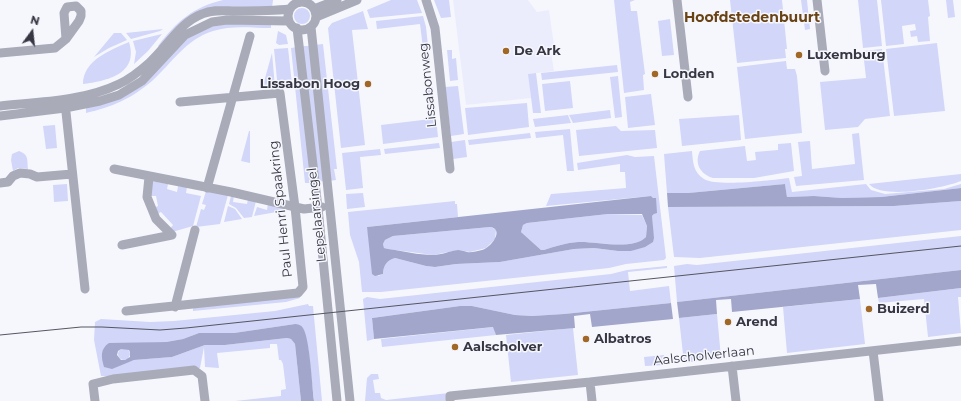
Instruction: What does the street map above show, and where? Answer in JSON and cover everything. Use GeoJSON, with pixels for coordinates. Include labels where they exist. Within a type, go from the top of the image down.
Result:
{"type":"FeatureCollection","features":[{"type":"Feature","properties":{"kind":"street"},"geometry":{"type":"LineString","coordinates":[[315,13],[337,0]]}},
{"type":"Feature","properties":{"kind":"street"},"geometry":{"type":"LineString","coordinates":[[315,13],[357,0]]}},
{"type":"Feature","properties":{"kind":"street","name":"Lissabonweg"},"geometry":{"type":"LineString","coordinates":[[426,0],[435,28],[450,169]]}},
{"type":"Feature","properties":{"kind":"street"},"geometry":{"type":"LineString","coordinates":[[678,0],[688,97]]}},
{"type":"Feature","properties":{"kind":"street"},"geometry":{"type":"LineString","coordinates":[[817,0],[825,72]]}},
{"type":"Feature","properties":{"kind":"street"},"geometry":{"type":"LineString","coordinates":[[302,2],[309,4],[315,13],[314,22],[310,27],[304,29],[297,28],[292,25],[290,21],[290,9],[295,4],[302,2]]}},
{"type":"Feature","properties":{"kind":"street"},"geometry":{"type":"LineString","coordinates":[[0,116],[65,104],[121,84],[150,62],[173,36],[189,22],[202,14],[213,11],[273,11],[290,9]]}},
{"type":"Feature","properties":{"kind":"street"},"geometry":{"type":"LineString","coordinates":[[0,106],[65,104],[100,101],[119,94],[142,81],[185,35],[212,22],[227,20],[290,21]]}},
{"type":"Feature","properties":{"kind":"street","name":"Lepelaarsingel"},"geometry":{"type":"LineString","coordinates":[[310,27],[350,401]]}},
{"type":"Feature","properties":{"kind":"street","name":"Lepelaarsingel"},"geometry":{"type":"LineString","coordinates":[[297,28],[318,208],[337,401]]}},
{"type":"Feature","properties":{"kind":"street"},"geometry":{"type":"LineString","coordinates":[[207,188],[250,36]]}},
{"type":"Feature","properties":{"kind":"street"},"geometry":{"type":"LineString","coordinates":[[0,53],[55,48],[66,40]]}},
{"type":"Feature","properties":{"kind":"street","name":"Paul Henri Spaakring"},"geometry":{"type":"LineString","coordinates":[[126,311],[298,293],[303,287],[295,207],[280,93],[180,102]]}},
{"type":"Feature","properties":{"kind":"street"},"geometry":{"type":"LineString","coordinates":[[65,104],[85,289]]}},
{"type":"Feature","properties":{"kind":"street"},"geometry":{"type":"LineString","coordinates":[[114,169],[231,192],[304,210],[330,206]]}},
{"type":"Feature","properties":{"kind":"street"},"geometry":{"type":"LineString","coordinates":[[0,183],[8,182],[13,176],[20,173],[30,174],[37,177],[72,174]]}},
{"type":"Feature","properties":{"kind":"street"},"geometry":{"type":"LineString","coordinates":[[122,244],[172,236],[156,219],[147,197],[149,177]]}},
{"type":"Feature","properties":{"kind":"street"},"geometry":{"type":"LineString","coordinates":[[175,307],[189,247],[195,230]]}},
{"type":"Feature","properties":{"kind":"street","name":"Aalscholverlaan"},"geometry":{"type":"LineString","coordinates":[[450,398],[961,341]]}},
{"type":"Feature","properties":{"kind":"street"},"geometry":{"type":"LineString","coordinates":[[873,351],[879,401]]}},
{"type":"Feature","properties":{"kind":"street"},"geometry":{"type":"LineString","coordinates":[[732,366],[736,401]]}},
{"type":"Feature","properties":{"kind":"street"},"geometry":{"type":"LineString","coordinates":[[95,401],[93,384],[113,379],[194,370],[202,376],[205,401]]}},
{"type":"Feature","properties":{"kind":"street"},"geometry":{"type":"LineString","coordinates":[[590,382],[592,401]]}},
{"type":"Feature","properties":{"kind":"shaded area"},"geometry":{"type":"Polygon","coordinates":[[[223,0],[273,0],[272,8],[208,11],[159,47],[158,46],[179,23],[194,11],[223,0]]]}},
{"type":"Feature","properties":{"kind":"shaded area"},"geometry":{"type":"Polygon","coordinates":[[[391,0],[417,0],[422,13],[370,18],[367,10],[391,0]]]}},
{"type":"Feature","properties":{"kind":"shaded area"},"geometry":{"type":"Polygon","coordinates":[[[434,0],[449,0],[451,17],[441,18],[434,0]]]}},
{"type":"Feature","properties":{"kind":"shaded area","name":"De Ark"},"geometry":{"type":"Polygon","coordinates":[[[453,0],[528,0],[537,12],[549,10],[554,45],[554,50],[551,52],[554,71],[529,74],[531,98],[466,105],[453,0]]]}},
{"type":"Feature","properties":{"kind":"shaded area"},"geometry":{"type":"Polygon","coordinates":[[[614,0],[635,0],[630,2],[631,11],[637,11],[645,74],[643,75],[644,90],[624,93],[614,0]]]}},
{"type":"Feature","properties":{"kind":"shaded area"},"geometry":{"type":"Polygon","coordinates":[[[730,0],[782,0],[787,49],[785,49],[786,58],[737,63],[730,0]]]}},
{"type":"Feature","properties":{"kind":"shaded area"},"geometry":{"type":"Polygon","coordinates":[[[801,0],[807,0],[810,29],[805,30],[801,0]]]}},
{"type":"Feature","properties":{"kind":"shaded area"},"geometry":{"type":"Polygon","coordinates":[[[858,0],[877,0],[882,46],[863,48],[858,0]]]}},
{"type":"Feature","properties":{"kind":"shaded area"},"geometry":{"type":"Polygon","coordinates":[[[881,0],[928,0],[930,16],[928,17],[930,41],[918,42],[917,36],[911,37],[910,31],[916,30],[915,24],[902,26],[904,44],[886,46],[881,0]]]}},
{"type":"Feature","properties":{"kind":"shaded area"},"geometry":{"type":"Polygon","coordinates":[[[946,0],[953,0],[955,17],[948,18],[946,0]]]}},
{"type":"Feature","properties":{"kind":"shaded area"},"geometry":{"type":"Polygon","coordinates":[[[299,8],[305,8],[310,13],[308,22],[305,24],[299,24],[294,19],[294,13],[299,8]]]}},
{"type":"Feature","properties":{"kind":"shaded area"},"geometry":{"type":"Polygon","coordinates":[[[363,11],[368,29],[352,30],[365,145],[341,148],[328,28],[332,23],[363,11]]]}},
{"type":"Feature","properties":{"kind":"shaded area"},"geometry":{"type":"Polygon","coordinates":[[[423,16],[426,27],[430,64],[425,64],[420,24],[377,29],[376,21],[423,16]]]}},
{"type":"Feature","properties":{"kind":"shaded area"},"geometry":{"type":"Polygon","coordinates":[[[670,19],[674,55],[662,56],[658,21],[670,19]]]}},
{"type":"Feature","properties":{"kind":"shaded area"},"geometry":{"type":"Polygon","coordinates":[[[227,21],[271,22],[271,28],[227,28],[203,35],[187,46],[152,81],[136,93],[121,102],[86,113],[86,107],[122,95],[197,30],[227,21]]]}},
{"type":"Feature","properties":{"kind":"shaded area"},"geometry":{"type":"Polygon","coordinates":[[[163,29],[131,39],[126,33],[163,29]]]}},
{"type":"Feature","properties":{"kind":"shaded area"},"geometry":{"type":"Polygon","coordinates":[[[278,31],[286,35],[288,44],[279,45],[276,43],[278,31]]]}},
{"type":"Feature","properties":{"kind":"shaded area"},"geometry":{"type":"Polygon","coordinates":[[[114,33],[121,33],[127,40],[94,57],[114,33]]]}},
{"type":"Feature","properties":{"kind":"shaded area"},"geometry":{"type":"Polygon","coordinates":[[[162,34],[148,51],[134,64],[136,52],[133,41],[162,34]]]}},
{"type":"Feature","properties":{"kind":"shaded area"},"geometry":{"type":"Polygon","coordinates":[[[129,42],[131,53],[129,62],[125,69],[111,78],[83,84],[84,76],[93,62],[107,52],[129,42]]]}},
{"type":"Feature","properties":{"kind":"shaded area"},"geometry":{"type":"Polygon","coordinates":[[[937,43],[945,111],[894,116],[886,49],[937,43]]]}},
{"type":"Feature","properties":{"kind":"shaded area"},"geometry":{"type":"Polygon","coordinates":[[[323,44],[337,169],[334,169],[336,180],[329,181],[314,45],[323,44]]]}},
{"type":"Feature","properties":{"kind":"shaded area"},"geometry":{"type":"Polygon","coordinates":[[[302,46],[310,46],[324,181],[316,182],[302,46]]]}},
{"type":"Feature","properties":{"kind":"shaded area"},"geometry":{"type":"Polygon","coordinates":[[[297,47],[312,183],[305,183],[291,48],[297,47]]]}},
{"type":"Feature","properties":{"kind":"shaded area"},"geometry":{"type":"Polygon","coordinates":[[[288,48],[292,84],[289,88],[278,90],[274,49],[288,48]]]}},
{"type":"Feature","properties":{"kind":"shaded area"},"geometry":{"type":"Polygon","coordinates":[[[882,49],[890,116],[865,119],[858,127],[825,130],[820,82],[866,78],[863,51],[882,49]]]}},
{"type":"Feature","properties":{"kind":"shaded area"},"geometry":{"type":"Polygon","coordinates":[[[447,50],[452,50],[452,59],[456,58],[458,80],[450,81],[447,50]]]}},
{"type":"Feature","properties":{"kind":"shaded area"},"geometry":{"type":"Polygon","coordinates":[[[272,53],[275,87],[262,89],[272,53]]]}},
{"type":"Feature","properties":{"kind":"shaded area"},"geometry":{"type":"Polygon","coordinates":[[[786,61],[787,69],[795,69],[797,76],[802,133],[745,139],[737,67],[786,61]]]}},
{"type":"Feature","properties":{"kind":"shaded area"},"geometry":{"type":"Polygon","coordinates":[[[617,65],[618,72],[542,80],[541,73],[617,65]]]}},
{"type":"Feature","properties":{"kind":"shaded area"},"geometry":{"type":"Polygon","coordinates":[[[536,73],[541,113],[533,113],[528,74],[536,73]]]}},
{"type":"Feature","properties":{"kind":"shaded area"},"geometry":{"type":"Polygon","coordinates":[[[618,76],[622,117],[615,118],[610,77],[618,76]]]}},
{"type":"Feature","properties":{"kind":"shaded area"},"geometry":{"type":"Polygon","coordinates":[[[570,81],[573,108],[545,111],[542,84],[570,81]]]}},
{"type":"Feature","properties":{"kind":"shaded area"},"geometry":{"type":"Polygon","coordinates":[[[458,86],[464,134],[451,136],[445,87],[458,86]]]}},
{"type":"Feature","properties":{"kind":"shaded area"},"geometry":{"type":"Polygon","coordinates":[[[433,87],[438,137],[383,144],[381,125],[431,119],[427,88],[433,87]]]}},
{"type":"Feature","properties":{"kind":"shaded area"},"geometry":{"type":"Polygon","coordinates":[[[651,94],[655,125],[628,128],[625,97],[651,94]]]}},
{"type":"Feature","properties":{"kind":"shaded area"},"geometry":{"type":"Polygon","coordinates":[[[527,103],[529,127],[468,135],[465,108],[527,103]]]}},
{"type":"Feature","properties":{"kind":"shaded area"},"geometry":{"type":"Polygon","coordinates":[[[610,110],[611,118],[573,123],[569,115],[610,110]]]}},
{"type":"Feature","properties":{"kind":"shaded area"},"geometry":{"type":"Polygon","coordinates":[[[568,115],[571,123],[535,127],[533,119],[568,115]]]}},
{"type":"Feature","properties":{"kind":"shaded area"},"geometry":{"type":"Polygon","coordinates":[[[739,115],[741,140],[682,146],[679,119],[739,115]]]}},
{"type":"Feature","properties":{"kind":"shaded area"},"geometry":{"type":"Polygon","coordinates":[[[55,125],[57,148],[46,149],[43,126],[55,125]]]}},
{"type":"Feature","properties":{"kind":"shaded area"},"geometry":{"type":"Polygon","coordinates":[[[616,126],[621,131],[655,130],[657,148],[579,156],[576,130],[616,126]]]}},
{"type":"Feature","properties":{"kind":"shaded area"},"geometry":{"type":"Polygon","coordinates":[[[570,129],[574,171],[567,171],[563,135],[536,138],[535,132],[570,129]]]}},
{"type":"Feature","properties":{"kind":"shaded area"},"geometry":{"type":"Polygon","coordinates":[[[250,131],[250,163],[241,161],[250,131]]]}},
{"type":"Feature","properties":{"kind":"shaded area"},"geometry":{"type":"Polygon","coordinates":[[[530,133],[531,138],[469,145],[468,140],[530,133]]]}},
{"type":"Feature","properties":{"kind":"shaded area"},"geometry":{"type":"Polygon","coordinates":[[[859,133],[864,180],[796,186],[794,177],[802,176],[798,142],[810,141],[812,169],[855,164],[852,134],[859,133]]]}},
{"type":"Feature","properties":{"kind":"shaded area"},"geometry":{"type":"Polygon","coordinates":[[[465,140],[467,157],[453,159],[451,142],[465,140]]]}},
{"type":"Feature","properties":{"kind":"shaded area"},"geometry":{"type":"Polygon","coordinates":[[[439,143],[440,148],[385,154],[384,149],[439,143]]]}},
{"type":"Feature","properties":{"kind":"shaded area"},"geometry":{"type":"Polygon","coordinates":[[[791,143],[794,171],[754,178],[713,178],[705,174],[699,168],[698,164],[698,155],[700,151],[745,146],[747,161],[756,160],[755,152],[778,150],[778,144],[791,143]]]}},
{"type":"Feature","properties":{"kind":"shaded area"},"geometry":{"type":"Polygon","coordinates":[[[380,149],[381,155],[360,157],[363,188],[346,190],[342,153],[380,149]]]}},
{"type":"Feature","properties":{"kind":"shaded area"},"geometry":{"type":"Polygon","coordinates":[[[19,151],[26,156],[28,169],[18,168],[13,171],[11,160],[12,154],[19,151]]]}},
{"type":"Feature","properties":{"kind":"shaded area"},"geometry":{"type":"Polygon","coordinates":[[[692,151],[696,170],[704,179],[711,181],[732,183],[789,178],[792,192],[866,184],[871,190],[885,194],[944,189],[961,184],[961,188],[881,197],[842,198],[814,196],[787,197],[785,184],[688,193],[667,193],[664,154],[692,151]]]}},
{"type":"Feature","properties":{"kind":"shaded area"},"geometry":{"type":"Polygon","coordinates":[[[627,155],[635,157],[654,156],[666,258],[664,260],[626,264],[609,268],[381,292],[362,292],[359,262],[350,235],[348,212],[455,201],[455,204],[457,204],[458,217],[367,227],[378,276],[383,274],[384,268],[388,262],[395,258],[435,267],[456,264],[500,262],[574,249],[594,248],[631,251],[653,240],[652,216],[655,213],[653,198],[651,196],[546,206],[551,194],[626,188],[625,172],[620,172],[620,164],[578,170],[577,163],[627,155]]]}},
{"type":"Feature","properties":{"kind":"shaded area"},"geometry":{"type":"Polygon","coordinates":[[[961,174],[961,181],[953,184],[914,191],[886,191],[876,189],[869,184],[961,174]]]}},
{"type":"Feature","properties":{"kind":"shaded area"},"geometry":{"type":"Polygon","coordinates":[[[152,181],[168,184],[167,189],[177,192],[178,186],[187,187],[186,193],[201,196],[193,226],[172,232],[169,230],[173,225],[161,212],[157,214],[153,208],[158,206],[156,196],[151,196],[152,181]]]}},
{"type":"Feature","properties":{"kind":"shaded area"},"geometry":{"type":"Polygon","coordinates":[[[67,184],[68,201],[54,202],[53,185],[67,184]]]}},
{"type":"Feature","properties":{"kind":"shaded area"},"geometry":{"type":"Polygon","coordinates":[[[785,184],[787,197],[881,197],[961,188],[961,201],[894,206],[668,207],[667,193],[688,193],[785,184]]]}},
{"type":"Feature","properties":{"kind":"shaded area"},"geometry":{"type":"Polygon","coordinates":[[[206,191],[228,195],[220,224],[196,227],[201,209],[204,210],[206,205],[202,204],[206,191]]]}},
{"type":"Feature","properties":{"kind":"shaded area"},"geometry":{"type":"Polygon","coordinates":[[[363,193],[365,207],[347,209],[346,194],[363,193]]]}},
{"type":"Feature","properties":{"kind":"shaded area"},"geometry":{"type":"Polygon","coordinates":[[[231,196],[234,196],[233,202],[247,204],[248,199],[256,201],[252,217],[244,218],[236,208],[229,204],[231,196]]]}},
{"type":"Feature","properties":{"kind":"shaded area"},"geometry":{"type":"Polygon","coordinates":[[[651,196],[656,198],[657,213],[652,216],[653,242],[645,247],[631,251],[594,248],[574,249],[500,262],[456,264],[435,267],[395,258],[386,264],[383,274],[375,276],[372,274],[367,227],[651,196]],[[608,214],[527,223],[523,225],[521,232],[541,250],[578,242],[632,244],[646,237],[647,226],[642,214],[608,214]],[[490,227],[393,236],[385,240],[383,244],[384,248],[422,254],[436,255],[458,250],[472,252],[486,249],[495,238],[496,231],[494,228],[490,227]]]}},
{"type":"Feature","properties":{"kind":"shaded area"},"geometry":{"type":"Polygon","coordinates":[[[961,201],[961,230],[700,258],[674,257],[668,207],[894,206],[961,201]]]}},
{"type":"Feature","properties":{"kind":"shaded area"},"geometry":{"type":"Polygon","coordinates":[[[268,203],[288,210],[254,216],[257,207],[267,210],[268,203]]]}},
{"type":"Feature","properties":{"kind":"shaded area"},"geometry":{"type":"Polygon","coordinates":[[[228,206],[235,209],[242,219],[224,222],[228,206]]]}},
{"type":"Feature","properties":{"kind":"shaded area"},"geometry":{"type":"Polygon","coordinates":[[[608,214],[642,215],[647,226],[646,237],[632,244],[578,242],[541,250],[521,232],[523,225],[527,223],[608,214]]]}},
{"type":"Feature","properties":{"kind":"shaded area"},"geometry":{"type":"Polygon","coordinates":[[[490,227],[496,230],[495,239],[486,248],[470,252],[459,250],[433,255],[388,249],[384,248],[383,244],[385,240],[393,236],[490,227]]]}},
{"type":"Feature","properties":{"kind":"shaded area"},"geometry":{"type":"Polygon","coordinates":[[[961,236],[961,270],[677,302],[674,266],[687,264],[697,265],[961,236]]]}},
{"type":"Feature","properties":{"kind":"shaded area"},"geometry":{"type":"Polygon","coordinates":[[[667,266],[667,268],[628,272],[630,291],[669,286],[671,303],[532,316],[515,315],[472,306],[460,306],[372,318],[374,339],[367,341],[363,299],[367,297],[380,299],[611,274],[627,270],[667,266]]]}},
{"type":"Feature","properties":{"kind":"shaded area"},"geometry":{"type":"Polygon","coordinates":[[[961,270],[961,288],[878,298],[876,284],[858,285],[860,299],[732,312],[731,299],[716,300],[717,314],[679,318],[677,302],[961,270]]]}},
{"type":"Feature","properties":{"kind":"shaded area"},"geometry":{"type":"Polygon","coordinates":[[[961,288],[961,297],[958,297],[961,333],[928,337],[924,299],[879,303],[878,298],[961,288]]]}},
{"type":"Feature","properties":{"kind":"shaded area"},"geometry":{"type":"Polygon","coordinates":[[[299,295],[300,298],[286,302],[193,311],[193,307],[299,295]]]}},
{"type":"Feature","properties":{"kind":"shaded area"},"geometry":{"type":"Polygon","coordinates":[[[860,299],[865,344],[787,353],[783,307],[860,299]]]}},
{"type":"Feature","properties":{"kind":"shaded area"},"geometry":{"type":"Polygon","coordinates":[[[671,303],[673,319],[592,327],[590,314],[574,316],[575,328],[496,335],[493,327],[374,339],[372,318],[460,306],[472,306],[515,315],[532,316],[671,303]]]}},
{"type":"Feature","properties":{"kind":"shaded area"},"geometry":{"type":"Polygon","coordinates":[[[308,304],[309,306],[313,306],[322,401],[314,401],[308,347],[295,324],[234,333],[199,333],[183,339],[166,342],[130,344],[102,359],[128,362],[134,360],[172,357],[205,345],[225,345],[287,338],[291,339],[295,344],[301,401],[235,401],[281,396],[281,390],[286,389],[283,364],[281,360],[279,360],[277,344],[270,344],[270,348],[217,353],[219,368],[205,367],[204,347],[200,368],[101,376],[94,340],[95,322],[101,319],[150,322],[174,321],[275,311],[308,304]]]}},
{"type":"Feature","properties":{"kind":"shaded area"},"geometry":{"type":"Polygon","coordinates":[[[717,314],[721,358],[684,363],[679,318],[717,314]]]}},
{"type":"Feature","properties":{"kind":"shaded area"},"geometry":{"type":"Polygon","coordinates":[[[295,324],[301,326],[307,342],[314,401],[301,401],[295,344],[291,339],[287,338],[225,345],[205,345],[172,357],[134,360],[112,369],[104,367],[103,363],[103,351],[109,343],[166,342],[183,339],[199,333],[234,333],[295,324]],[[121,349],[118,351],[117,355],[121,360],[125,360],[130,357],[129,350],[121,349]]]}},
{"type":"Feature","properties":{"kind":"shaded area"},"geometry":{"type":"Polygon","coordinates":[[[494,327],[496,335],[382,347],[381,339],[494,327]]]}},
{"type":"Feature","properties":{"kind":"shaded area"},"geometry":{"type":"Polygon","coordinates":[[[573,328],[578,375],[511,382],[506,335],[573,328]]]}},
{"type":"Feature","properties":{"kind":"shaded area"},"geometry":{"type":"Polygon","coordinates":[[[122,348],[126,348],[130,354],[126,360],[122,360],[118,356],[118,352],[122,348]]]}},
{"type":"Feature","properties":{"kind":"shaded area"},"geometry":{"type":"Polygon","coordinates":[[[664,355],[665,365],[645,366],[644,357],[664,355]]]}},
{"type":"Feature","properties":{"kind":"shaded area"},"geometry":{"type":"Polygon","coordinates":[[[371,374],[378,374],[379,379],[373,380],[375,393],[380,393],[381,398],[386,400],[449,393],[445,401],[365,401],[367,378],[371,374]]]}},
{"type":"Feature","properties":{"kind":"tram line"},"geometry":{"type":"LineString","coordinates":[[0,335],[81,327],[160,330],[186,328],[961,246]]}},
{"type":"Feature","properties":{"kind":"place","name":"De Ark"},"geometry":{"type":"Point","coordinates":[506,51]}},
{"type":"Feature","properties":{"kind":"place","name":"Luxemburg"},"geometry":{"type":"Point","coordinates":[799,55]}},
{"type":"Feature","properties":{"kind":"place","name":"Londen"},"geometry":{"type":"Point","coordinates":[655,74]}},
{"type":"Feature","properties":{"kind":"place","name":"Lissabon Hoog"},"geometry":{"type":"Point","coordinates":[368,84]}},
{"type":"Feature","properties":{"kind":"place","name":"Buizerd"},"geometry":{"type":"Point","coordinates":[869,309]}},
{"type":"Feature","properties":{"kind":"place","name":"Arend"},"geometry":{"type":"Point","coordinates":[728,322]}},
{"type":"Feature","properties":{"kind":"place","name":"Albatros"},"geometry":{"type":"Point","coordinates":[586,339]}},
{"type":"Feature","properties":{"kind":"place","name":"Aalscholver"},"geometry":{"type":"Point","coordinates":[455,347]}},
{"type":"Feature","properties":{"kind":"district","name":"Hoofdstedenbuurt"},"geometry":{"type":"Point","coordinates":[752,18]}}]}
